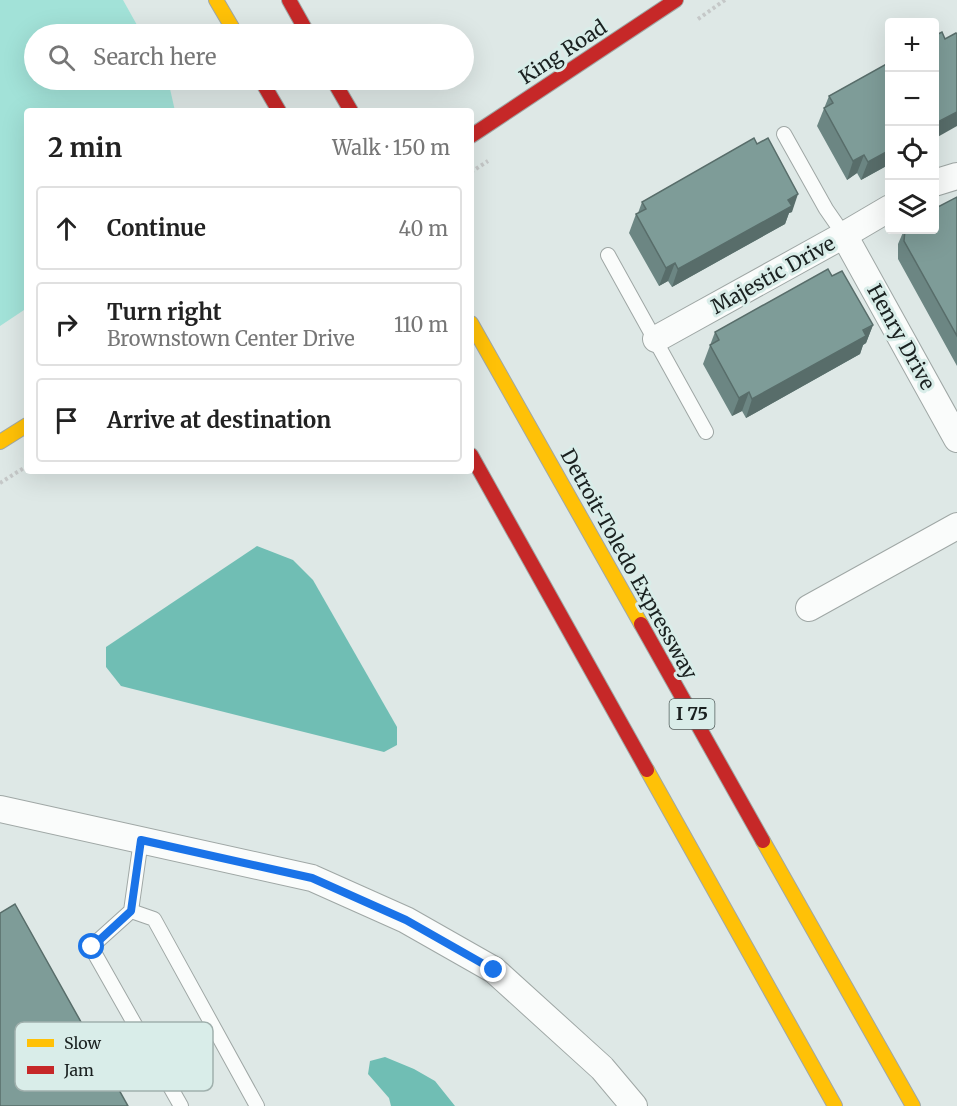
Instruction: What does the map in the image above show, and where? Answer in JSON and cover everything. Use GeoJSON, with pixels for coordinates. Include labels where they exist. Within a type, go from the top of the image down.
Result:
{"type":"FeatureCollection","features":[{"type":"Feature","properties":{"kind":"main road"},"geometry":{"type":"LineString","coordinates":[[216,0],[230,24]]}},
{"type":"Feature","properties":{"kind":"main road"},"geometry":{"type":"LineString","coordinates":[[289,0],[302,24]]}},
{"type":"Feature","properties":{"kind":"main road","name":"King Road"},"geometry":{"type":"LineString","coordinates":[[474,134],[676,0]]}},
{"type":"Feature","properties":{"kind":"main road"},"geometry":{"type":"LineString","coordinates":[[267,90],[277,108]]}},
{"type":"Feature","properties":{"kind":"main road"},"geometry":{"type":"LineString","coordinates":[[339,90],[349,108]]}},
{"type":"Feature","properties":{"kind":"main road","name":"Detroit-Toledo Expressway"},"geometry":{"type":"LineString","coordinates":[[474,328],[913,1106]]}},
{"type":"Feature","properties":{"kind":"main road"},"geometry":{"type":"LineString","coordinates":[[0,442],[24,427]]}},
{"type":"Feature","properties":{"kind":"main road"},"geometry":{"type":"LineString","coordinates":[[474,460],[835,1106]]}},
{"type":"Feature","properties":{"kind":"street"},"geometry":{"type":"LineString","coordinates":[[939,181],[957,176]]}},
{"type":"Feature","properties":{"kind":"street","name":"Majestic Drive"},"geometry":{"type":"LineString","coordinates":[[656,339],[885,211]]}},
{"type":"Feature","properties":{"kind":"street","name":"Henry Drive"},"geometry":{"type":"LineString","coordinates":[[844,236],[957,439]]}},
{"type":"Feature","properties":{"kind":"street"},"geometry":{"type":"LineString","coordinates":[[809,608],[957,526]]}},
{"type":"Feature","properties":{"kind":"street"},"geometry":{"type":"LineString","coordinates":[[0,809],[312,878],[406,920],[494,970],[602,1068],[634,1106]]}},
{"type":"Feature","properties":{"kind":"lane"},"geometry":{"type":"LineString","coordinates":[[784,134],[826,209],[844,236]]}},
{"type":"Feature","properties":{"kind":"lane"},"geometry":{"type":"LineString","coordinates":[[608,255],[706,432]]}},
{"type":"Feature","properties":{"kind":"lane"},"geometry":{"type":"LineString","coordinates":[[134,1022],[92,947],[131,911],[141,840]]}},
{"type":"Feature","properties":{"kind":"lane"},"geometry":{"type":"LineString","coordinates":[[131,911],[154,919],[211,1022]]}},
{"type":"Feature","properties":{"kind":"lane"},"geometry":{"type":"LineString","coordinates":[[213,1026],[257,1106]]}},
{"type":"Feature","properties":{"kind":"lane"},"geometry":{"type":"LineString","coordinates":[[173,1091],[181,1106]]}},
{"type":"Feature","properties":{"kind":"path"},"geometry":{"type":"LineString","coordinates":[[0,483],[24,468]]}},
{"type":"Feature","properties":{"kind":"green space"},"geometry":{"type":"Polygon","coordinates":[[[0,0],[123,0],[136,24],[24,24],[24,90],[170,90],[174,108],[24,108],[24,310],[0,326],[0,0]]]}},
{"type":"Feature","properties":{"kind":"water"},"geometry":{"type":"Polygon","coordinates":[[[257,546],[293,560],[313,580],[397,727],[397,745],[384,752],[121,686],[106,667],[106,647],[257,546]]]}},
{"type":"Feature","properties":{"kind":"water"},"geometry":{"type":"Polygon","coordinates":[[[385,1057],[435,1081],[455,1106],[391,1106],[389,1098],[368,1074],[370,1061],[385,1057]]]}},
{"type":"Feature","properties":{"kind":"building"},"geometry":{"type":"Polygon","coordinates":[[[942,32],[945,39],[957,34],[957,112],[939,121],[939,72],[939,34],[942,32]]]}},
{"type":"Feature","properties":{"kind":"building"},"geometry":{"type":"Polygon","coordinates":[[[885,65],[885,153],[868,162],[864,155],[853,161],[824,108],[833,103],[829,96],[885,65]]]}},
{"type":"Feature","properties":{"kind":"building"},"geometry":{"type":"Polygon","coordinates":[[[754,138],[757,144],[768,138],[798,194],[788,200],[792,206],[678,269],[675,263],[666,268],[636,214],[646,209],[642,202],[754,138]]]}},
{"type":"Feature","properties":{"kind":"building"},"geometry":{"type":"Polygon","coordinates":[[[957,197],[957,336],[904,241],[905,234],[939,234],[939,206],[957,197]]]}},
{"type":"Feature","properties":{"kind":"building"},"geometry":{"type":"Polygon","coordinates":[[[828,269],[832,276],[842,271],[873,325],[863,330],[866,336],[752,399],[749,392],[739,398],[710,345],[719,340],[715,332],[828,269]]]}},
{"type":"Feature","properties":{"kind":"building"},"geometry":{"type":"Polygon","coordinates":[[[15,904],[81,1022],[15,1022],[15,1091],[120,1091],[128,1106],[0,1106],[0,913],[15,904]]]}},
{"type":"Feature","properties":{"kind":"traffic: slow"},"geometry":{"type":"LineString","coordinates":[[216,0],[230,24]]}},
{"type":"Feature","properties":{"kind":"traffic: slow"},"geometry":{"type":"LineString","coordinates":[[474,328],[641,624]]}},
{"type":"Feature","properties":{"kind":"traffic: slow"},"geometry":{"type":"LineString","coordinates":[[0,442],[24,427]]}},
{"type":"Feature","properties":{"kind":"traffic: slow"},"geometry":{"type":"LineString","coordinates":[[647,770],[835,1106]]}},
{"type":"Feature","properties":{"kind":"traffic: slow"},"geometry":{"type":"LineString","coordinates":[[763,841],[913,1106]]}},
{"type":"Feature","properties":{"kind":"traffic: jam"},"geometry":{"type":"LineString","coordinates":[[289,0],[302,24]]}},
{"type":"Feature","properties":{"kind":"traffic: jam"},"geometry":{"type":"LineString","coordinates":[[474,134],[676,0]]}},
{"type":"Feature","properties":{"kind":"traffic: jam"},"geometry":{"type":"LineString","coordinates":[[267,90],[277,108]]}},
{"type":"Feature","properties":{"kind":"traffic: jam"},"geometry":{"type":"LineString","coordinates":[[339,90],[349,108]]}},
{"type":"Feature","properties":{"kind":"traffic: jam"},"geometry":{"type":"LineString","coordinates":[[474,460],[647,770]]}},
{"type":"Feature","properties":{"kind":"traffic: jam"},"geometry":{"type":"LineString","coordinates":[[641,624],[763,841]]}},
{"type":"Feature","properties":{"kind":"route"},"geometry":{"type":"LineString","coordinates":[[92,947],[131,911],[141,840],[312,878],[406,920],[494,970]]}}]}
